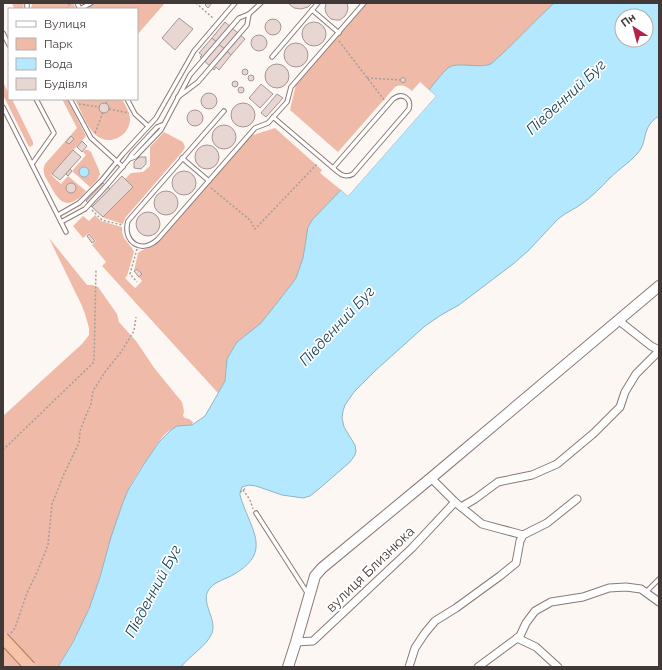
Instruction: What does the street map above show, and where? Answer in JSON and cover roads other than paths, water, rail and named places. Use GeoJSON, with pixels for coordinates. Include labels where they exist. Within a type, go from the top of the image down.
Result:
{"type":"FeatureCollection","features":[{"type":"Feature","properties":{"kind":"main road"},"geometry":{"type":"LineString","coordinates":[[6,637],[30,667]]}},
{"type":"Feature","properties":{"kind":"street"},"geometry":{"type":"LineString","coordinates":[[288,667],[315,576],[322,568],[659,286]]}},
{"type":"Feature","properties":{"kind":"street"},"geometry":{"type":"LineString","coordinates":[[618,320],[651,346],[659,350]]}},
{"type":"Feature","properties":{"kind":"street","name":"вулиця Близнюка"},"geometry":{"type":"LineString","coordinates":[[296,642],[313,641],[458,504],[475,499],[498,482],[532,475],[557,464],[594,433],[620,407],[625,392],[636,374],[659,350]]}},
{"type":"Feature","properties":{"kind":"street"},"geometry":{"type":"LineString","coordinates":[[431,478],[458,504],[482,524],[522,535],[547,523],[577,499]]}},
{"type":"Feature","properties":{"kind":"street"},"geometry":{"type":"LineString","coordinates":[[409,667],[415,648],[435,621],[468,599],[516,563],[522,535]]}},
{"type":"Feature","properties":{"kind":"street"},"geometry":{"type":"LineString","coordinates":[[478,667],[520,636],[526,623],[536,610],[550,602],[583,597],[609,588],[626,587],[641,589],[659,602]]}},
{"type":"Feature","properties":{"kind":"street"},"geometry":{"type":"LineString","coordinates":[[517,638],[536,647],[558,667]]}},
{"type":"Feature","properties":{"kind":"lane"},"geometry":{"type":"LineString","coordinates":[[82,8],[91,3]]}},
{"type":"Feature","properties":{"kind":"lane"},"geometry":{"type":"LineString","coordinates":[[58,216],[79,203],[102,180],[156,118],[194,51],[235,3]]}},
{"type":"Feature","properties":{"kind":"lane"},"geometry":{"type":"LineString","coordinates":[[61,222],[85,209],[129,159],[159,129],[190,75],[239,18],[250,14],[261,3]]}},
{"type":"Feature","properties":{"kind":"lane"},"geometry":{"type":"LineString","coordinates":[[272,57],[318,3]]}},
{"type":"Feature","properties":{"kind":"lane"},"geometry":{"type":"LineString","coordinates":[[224,111],[131,216],[126,226],[129,238],[133,243],[149,246],[154,243],[256,128],[268,123],[274,117],[287,102],[291,87],[364,3]]}},
{"type":"Feature","properties":{"kind":"lane"},"geometry":{"type":"LineString","coordinates":[[312,10],[339,32]]}},
{"type":"Feature","properties":{"kind":"lane"},"geometry":{"type":"LineString","coordinates":[[177,98],[198,82],[247,25],[250,14]]}},
{"type":"Feature","properties":{"kind":"lane"},"geometry":{"type":"LineString","coordinates":[[3,34],[8,43]]}},
{"type":"Feature","properties":{"kind":"lane"},"geometry":{"type":"LineString","coordinates":[[274,117],[341,175],[350,176],[407,112],[410,103],[407,98],[402,96],[396,97],[333,168]]}},
{"type":"Feature","properties":{"kind":"lane"},"geometry":{"type":"LineString","coordinates":[[32,164],[54,133],[37,100]]}},
{"type":"Feature","properties":{"kind":"lane"},"geometry":{"type":"LineString","coordinates":[[128,100],[135,114],[148,126]]}},
{"type":"Feature","properties":{"kind":"lane"},"geometry":{"type":"LineString","coordinates":[[71,101],[92,140],[123,167]]}},
{"type":"Feature","properties":{"kind":"lane"},"geometry":{"type":"LineString","coordinates":[[3,107],[66,232]]}},
{"type":"Feature","properties":{"kind":"lane"},"geometry":{"type":"LineString","coordinates":[[182,158],[207,183]]}},
{"type":"Feature","properties":{"kind":"lane"},"geometry":{"type":"LineString","coordinates":[[256,513],[310,596]]}},
{"type":"Feature","properties":{"kind":"lane"},"geometry":{"type":"LineString","coordinates":[[646,592],[659,579]]}},
{"type":"Feature","properties":{"kind":"water","name":"Південний Буг"},"geometry":{"type":"Polygon","coordinates":[[[554,3],[659,3],[659,116],[649,125],[641,149],[588,199],[558,219],[528,251],[513,264],[459,305],[425,326],[354,392],[345,405],[342,418],[344,427],[355,445],[355,455],[350,462],[320,488],[310,496],[303,498],[282,495],[256,486],[249,485],[242,487],[240,495],[256,540],[256,549],[252,558],[244,567],[215,584],[208,591],[206,601],[212,622],[212,633],[210,638],[202,647],[181,667],[58,667],[73,642],[89,609],[111,537],[128,490],[159,442],[171,430],[177,426],[192,425],[205,416],[225,381],[227,359],[237,342],[260,324],[296,278],[303,258],[308,227],[312,220],[341,190],[348,196],[436,96],[429,90],[448,68],[456,65],[480,66],[491,64],[554,3]]]}},
{"type":"Feature","properties":{"kind":"water"},"geometry":{"type":"Polygon","coordinates":[[[84,167],[89,172],[84,177],[79,172],[84,167]]]}}]}
